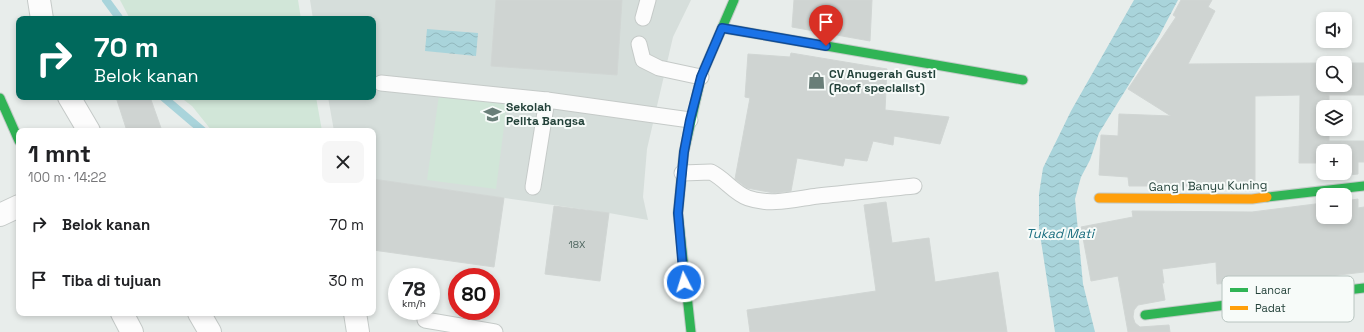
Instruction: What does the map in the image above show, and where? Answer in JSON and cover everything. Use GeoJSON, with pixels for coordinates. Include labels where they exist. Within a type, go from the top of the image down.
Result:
{"type":"FeatureCollection","features":[{"type":"Feature","properties":{"kind":"main road"},"geometry":{"type":"LineString","coordinates":[[691,332],[678,213],[682,173],[690,120],[701,77],[734,0]]}},
{"type":"Feature","properties":{"kind":"main road"},"geometry":{"type":"LineString","coordinates":[[722,28],[1023,80]]}},
{"type":"Feature","properties":{"kind":"main road"},"geometry":{"type":"LineString","coordinates":[[0,98],[16,134]]}},
{"type":"Feature","properties":{"kind":"main road","name":"Gang I Banyu Kuning"},"geometry":{"type":"LineString","coordinates":[[1099,198],[1252,199],[1364,186]]}},
{"type":"Feature","properties":{"kind":"main road"},"geometry":{"type":"LineString","coordinates":[[1354,289],[1364,288]]}},
{"type":"Feature","properties":{"kind":"main road"},"geometry":{"type":"LineString","coordinates":[[1145,315],[1222,306]]}},
{"type":"Feature","properties":{"kind":"street"},"geometry":{"type":"LineString","coordinates":[[39,0],[42,16]]}},
{"type":"Feature","properties":{"kind":"street"},"geometry":{"type":"LineString","coordinates":[[71,100],[87,128]]}},
{"type":"Feature","properties":{"kind":"street"},"geometry":{"type":"LineString","coordinates":[[0,215],[16,207]]}},
{"type":"Feature","properties":{"kind":"street"},"geometry":{"type":"LineString","coordinates":[[124,316],[132,332]]}},
{"type":"Feature","properties":{"kind":"street"},"geometry":{"type":"LineString","coordinates":[[201,316],[210,332]]}},
{"type":"Feature","properties":{"kind":"street"},"geometry":{"type":"LineString","coordinates":[[355,316],[358,332]]}},
{"type":"Feature","properties":{"kind":"lane"},"geometry":{"type":"LineString","coordinates":[[643,18],[648,0]]}},
{"type":"Feature","properties":{"kind":"lane"},"geometry":{"type":"LineString","coordinates":[[639,44],[643,60],[659,68],[701,77]]}},
{"type":"Feature","properties":{"kind":"lane"},"geometry":{"type":"LineString","coordinates":[[381,83],[547,100],[690,120]]}},
{"type":"Feature","properties":{"kind":"lane"},"geometry":{"type":"LineString","coordinates":[[533,187],[547,100]]}},
{"type":"Feature","properties":{"kind":"lane"},"geometry":{"type":"LineString","coordinates":[[682,173],[711,172],[736,192],[747,198],[786,202],[816,197],[914,186]]}},
{"type":"Feature","properties":{"kind":"lane"},"geometry":{"type":"LineString","coordinates":[[425,320],[495,332]]}},
{"type":"Feature","properties":{"kind":"shaded area","name":"Sekolah Pelita Bangsa"},"geometry":{"type":"Polygon","coordinates":[[[310,0],[691,0],[673,37],[647,149],[643,197],[648,220],[376,179],[376,128],[333,128],[329,100],[376,100],[376,16],[313,16],[310,0]]]}},
{"type":"Feature","properties":{"kind":"green space"},"geometry":{"type":"Polygon","coordinates":[[[120,0],[298,0],[301,16],[128,16],[120,0]]]}},
{"type":"Feature","properties":{"kind":"green space"},"geometry":{"type":"Polygon","coordinates":[[[439,95],[507,103],[496,189],[427,180],[439,95]]]}},
{"type":"Feature","properties":{"kind":"green space"},"geometry":{"type":"Polygon","coordinates":[[[184,100],[317,100],[321,128],[210,128],[192,106],[184,100]]]}},
{"type":"Feature","properties":{"kind":"water","name":"Tukad Mati"},"geometry":{"type":"Polygon","coordinates":[[[1134,0],[1178,0],[1159,36],[1099,133],[1090,160],[1081,177],[1075,199],[1083,284],[1095,332],[1055,332],[1039,228],[1039,194],[1043,168],[1071,111],[1134,0]]]}},
{"type":"Feature","properties":{"kind":"water"},"geometry":{"type":"Polygon","coordinates":[[[427,29],[478,33],[476,56],[425,51],[427,29]]]}},
{"type":"Feature","properties":{"kind":"building"},"geometry":{"type":"Polygon","coordinates":[[[496,0],[622,0],[617,75],[491,66],[496,0]]]}},
{"type":"Feature","properties":{"kind":"building"},"geometry":{"type":"Polygon","coordinates":[[[794,0],[872,0],[870,41],[792,27],[794,0]]]}},
{"type":"Feature","properties":{"kind":"building"},"geometry":{"type":"Polygon","coordinates":[[[1181,0],[1212,0],[1208,7],[1215,11],[1188,64],[1316,63],[1316,92],[1352,92],[1352,63],[1364,63],[1364,95],[1329,95],[1329,100],[1316,100],[1316,136],[1329,136],[1329,141],[1364,141],[1364,162],[1358,162],[1358,174],[1352,175],[1352,144],[1316,144],[1316,163],[1299,163],[1300,95],[1255,96],[1255,186],[1129,186],[1128,177],[1099,175],[1101,135],[1118,136],[1119,114],[1171,116],[1128,89],[1176,17],[1173,15],[1181,0]]]}},
{"type":"Feature","properties":{"kind":"building"},"geometry":{"type":"Polygon","coordinates":[[[791,53],[887,69],[885,110],[949,117],[940,144],[894,136],[893,145],[873,141],[867,161],[845,158],[843,166],[797,158],[791,191],[774,193],[747,188],[735,179],[750,98],[745,97],[748,54],[790,57],[791,53]]]}},
{"type":"Feature","properties":{"kind":"building"},"geometry":{"type":"Polygon","coordinates":[[[117,100],[151,100],[161,128],[126,128],[117,100]]]}},
{"type":"Feature","properties":{"kind":"building"},"geometry":{"type":"Polygon","coordinates":[[[376,179],[504,198],[494,267],[376,250],[376,179]]]}},
{"type":"Feature","properties":{"kind":"building"},"geometry":{"type":"Polygon","coordinates":[[[1358,199],[1358,208],[1364,207],[1364,272],[1330,276],[1222,276],[1222,284],[1217,284],[1216,262],[1162,269],[1164,283],[1162,283],[1165,300],[1138,305],[1134,310],[1133,317],[1135,323],[1140,327],[1169,325],[1170,332],[1128,332],[1118,276],[1091,281],[1081,227],[1133,217],[1132,211],[1252,212],[1316,204],[1316,224],[1352,224],[1352,200],[1358,199]]]}},
{"type":"Feature","properties":{"kind":"building"},"geometry":{"type":"Polygon","coordinates":[[[886,202],[892,243],[929,238],[935,282],[998,272],[1007,332],[750,332],[747,310],[876,291],[864,205],[886,202]]]}},
{"type":"Feature","properties":{"kind":"building"},"geometry":{"type":"Polygon","coordinates":[[[554,206],[609,213],[600,281],[545,274],[554,206]]]}},
{"type":"Feature","properties":{"kind":"waterway"},"geometry":{"type":"LineString","coordinates":[[106,0],[118,16]]}},
{"type":"Feature","properties":{"kind":"waterway"},"geometry":{"type":"LineString","coordinates":[[167,100],[199,128]]}},
{"type":"Feature","properties":{"kind":"traffic: fast"},"geometry":{"type":"LineString","coordinates":[[691,332],[678,213],[684,152],[701,77],[734,0]]}},
{"type":"Feature","properties":{"kind":"traffic: fast"},"geometry":{"type":"LineString","coordinates":[[722,28],[1023,80]]}},
{"type":"Feature","properties":{"kind":"traffic: fast"},"geometry":{"type":"LineString","coordinates":[[0,98],[16,134]]}},
{"type":"Feature","properties":{"kind":"traffic: fast"},"geometry":{"type":"LineString","coordinates":[[1267,197],[1364,186]]}},
{"type":"Feature","properties":{"kind":"traffic: fast"},"geometry":{"type":"LineString","coordinates":[[1354,289],[1364,288]]}},
{"type":"Feature","properties":{"kind":"traffic: fast"},"geometry":{"type":"LineString","coordinates":[[1145,315],[1222,306]]}},
{"type":"Feature","properties":{"kind":"traffic: slow"},"geometry":{"type":"LineString","coordinates":[[1099,198],[1252,199],[1267,197]]}},
{"type":"Feature","properties":{"kind":"place","name":"CV Anugerah Gusti (Roof specialist)"},"geometry":{"type":"Point","coordinates":[816,81]}},
{"type":"Feature","properties":{"kind":"place","name":"Sekolah Pelita Bangsa"},"geometry":{"type":"Point","coordinates":[493,114]}},
{"type":"Feature","properties":{"kind":"route"},"geometry":{"type":"LineString","coordinates":[[684,282],[678,213],[684,152],[690,120],[701,77],[722,28],[826,46]]}}]}
